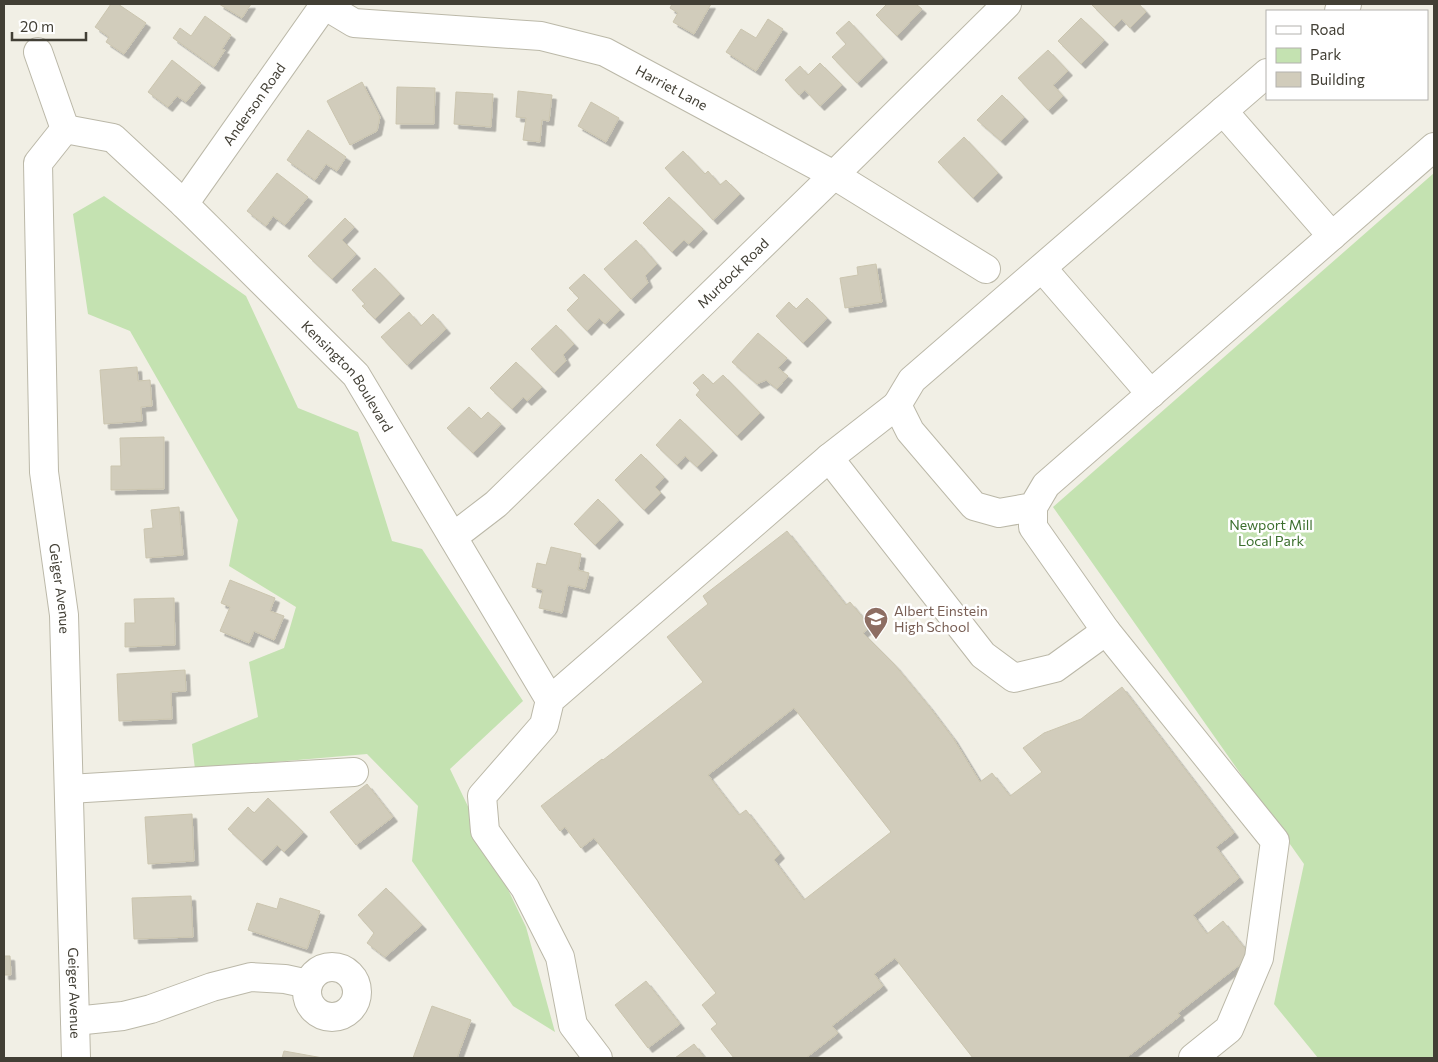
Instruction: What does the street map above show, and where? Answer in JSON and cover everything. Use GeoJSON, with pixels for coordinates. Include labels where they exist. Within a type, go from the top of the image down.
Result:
{"type":"FeatureCollection","features":[{"type":"Feature","properties":{"kind":"street","name":"Harriet Lane"},"geometry":{"type":"LineString","coordinates":[[324,4],[354,23],[541,36],[605,52],[834,175],[986,269]]}},
{"type":"Feature","properties":{"kind":"street","name":"Anderson Road"},"geometry":{"type":"LineString","coordinates":[[184,204],[324,4]]}},
{"type":"Feature","properties":{"kind":"street","name":"Murdock Road"},"geometry":{"type":"LineString","coordinates":[[453,537],[496,504],[1007,4]]}},
{"type":"Feature","properties":{"kind":"street"},"geometry":{"type":"LineString","coordinates":[[38,52],[65,129]]}},
{"type":"Feature","properties":{"kind":"street"},"geometry":{"type":"LineString","coordinates":[[598,1058],[573,1025],[560,957],[525,888],[485,831],[482,796],[544,725],[550,700],[828,458],[897,405],[912,380],[1266,74]]}},
{"type":"Feature","properties":{"kind":"street"},"geometry":{"type":"LineString","coordinates":[[1223,111],[1332,236]]}},
{"type":"Feature","properties":{"kind":"street","name":"Kensington Boulevard"},"geometry":{"type":"LineString","coordinates":[[65,129],[113,138],[184,204],[356,375],[550,700]]}},
{"type":"Feature","properties":{"kind":"street","name":"Geiger Avenue"},"geometry":{"type":"LineString","coordinates":[[65,129],[38,163],[44,472],[64,615],[76,1058]]}},
{"type":"Feature","properties":{"kind":"street"},"geometry":{"type":"LineString","coordinates":[[1193,1058],[1229,1029],[1259,958],[1275,841],[1106,631],[1033,527],[1033,507],[1046,485],[1434,146]]}},
{"type":"Feature","properties":{"kind":"street"},"geometry":{"type":"LineString","coordinates":[[1042,268],[1151,394]]}},
{"type":"Feature","properties":{"kind":"street"},"geometry":{"type":"LineString","coordinates":[[897,405],[910,431],[974,506],[999,513],[1033,507]]}},
{"type":"Feature","properties":{"kind":"street"},"geometry":{"type":"LineString","coordinates":[[828,458],[983,655],[1014,678],[1054,668],[1106,631]]}},
{"type":"Feature","properties":{"kind":"street"},"geometry":{"type":"LineString","coordinates":[[69,789],[354,772]]}},
{"type":"Feature","properties":{"kind":"street"},"geometry":{"type":"LineString","coordinates":[[75,1021],[123,1016],[151,1009],[212,987],[251,977],[308,984]]}},
{"type":"Feature","properties":{"kind":"green space","name":"Newport Mill Local Park"},"geometry":{"type":"Polygon","coordinates":[[[1434,173],[1434,1058],[1318,1058],[1274,1004],[1304,864],[1053,507],[1434,173]]]}},
{"type":"Feature","properties":{"kind":"green space"},"geometry":{"type":"Polygon","coordinates":[[[104,196],[246,296],[298,408],[358,432],[392,541],[422,549],[523,701],[450,769],[526,927],[555,1032],[513,1006],[412,861],[418,806],[367,754],[195,769],[192,744],[258,717],[249,662],[284,648],[296,607],[229,566],[238,520],[130,331],[88,314],[73,214],[104,196]]]}},
{"type":"Feature","properties":{"kind":"building"},"geometry":{"type":"Polygon","coordinates":[[[111,4],[118,4],[146,23],[124,54],[106,42],[109,37],[95,27],[111,4]]]}},
{"type":"Feature","properties":{"kind":"building"},"geometry":{"type":"Polygon","coordinates":[[[219,4],[251,4],[242,18],[219,4]]]}},
{"type":"Feature","properties":{"kind":"building"},"geometry":{"type":"Polygon","coordinates":[[[672,4],[711,4],[694,34],[673,22],[678,13],[670,8],[672,4]]]}},
{"type":"Feature","properties":{"kind":"building"},"geometry":{"type":"Polygon","coordinates":[[[887,4],[916,4],[922,9],[897,36],[876,15],[887,4]]]}},
{"type":"Feature","properties":{"kind":"building"},"geometry":{"type":"Polygon","coordinates":[[[1139,4],[1146,12],[1130,28],[1122,19],[1114,27],[1092,5],[1139,4]]]}},
{"type":"Feature","properties":{"kind":"building"},"geometry":{"type":"Polygon","coordinates":[[[205,16],[231,35],[222,49],[225,50],[214,67],[173,38],[180,28],[191,36],[205,16]]]}},
{"type":"Feature","properties":{"kind":"building"},"geometry":{"type":"Polygon","coordinates":[[[1081,18],[1104,40],[1081,64],[1058,41],[1081,18]]]}},
{"type":"Feature","properties":{"kind":"building"},"geometry":{"type":"Polygon","coordinates":[[[768,19],[783,29],[756,71],[726,52],[741,29],[756,38],[768,19]]]}},
{"type":"Feature","properties":{"kind":"building"},"geometry":{"type":"Polygon","coordinates":[[[849,21],[883,58],[857,83],[832,57],[846,44],[836,33],[849,21]]]}},
{"type":"Feature","properties":{"kind":"building"},"geometry":{"type":"Polygon","coordinates":[[[1048,50],[1068,71],[1053,85],[1063,96],[1048,110],[1018,78],[1048,50]]]}},
{"type":"Feature","properties":{"kind":"building"},"geometry":{"type":"Polygon","coordinates":[[[172,60],[201,83],[186,102],[177,96],[168,107],[148,92],[172,60]]]}},
{"type":"Feature","properties":{"kind":"building"},"geometry":{"type":"Polygon","coordinates":[[[820,63],[842,85],[820,106],[805,90],[799,95],[785,80],[800,66],[808,75],[820,63]]]}},
{"type":"Feature","properties":{"kind":"building"},"geometry":{"type":"Polygon","coordinates":[[[362,82],[380,117],[377,131],[350,145],[327,101],[362,82]]]}},
{"type":"Feature","properties":{"kind":"building"},"geometry":{"type":"Polygon","coordinates":[[[397,87],[435,88],[434,124],[396,124],[397,87]]]}},
{"type":"Feature","properties":{"kind":"building"},"geometry":{"type":"Polygon","coordinates":[[[518,91],[552,95],[549,121],[542,120],[540,142],[523,140],[526,118],[516,117],[518,91]]]}},
{"type":"Feature","properties":{"kind":"building"},"geometry":{"type":"Polygon","coordinates":[[[456,92],[493,94],[491,127],[454,124],[456,92]]]}},
{"type":"Feature","properties":{"kind":"building"},"geometry":{"type":"Polygon","coordinates":[[[1002,95],[1024,117],[1001,141],[977,120],[1002,95]]]}},
{"type":"Feature","properties":{"kind":"building"},"geometry":{"type":"Polygon","coordinates":[[[591,102],[619,118],[606,142],[578,126],[591,102]]]}},
{"type":"Feature","properties":{"kind":"building"},"geometry":{"type":"Polygon","coordinates":[[[308,130],[346,157],[337,171],[326,164],[315,180],[287,160],[308,130]]]}},
{"type":"Feature","properties":{"kind":"building"},"geometry":{"type":"Polygon","coordinates":[[[964,137],[998,173],[973,198],[938,162],[964,137]]]}},
{"type":"Feature","properties":{"kind":"building"},"geometry":{"type":"Polygon","coordinates":[[[683,151],[705,174],[708,171],[720,185],[726,180],[740,194],[713,220],[665,168],[683,151]]]}},
{"type":"Feature","properties":{"kind":"building"},"geometry":{"type":"Polygon","coordinates":[[[277,173],[308,197],[285,225],[273,216],[266,226],[247,211],[277,173]]]}},
{"type":"Feature","properties":{"kind":"building"},"geometry":{"type":"Polygon","coordinates":[[[669,197],[703,229],[689,244],[684,240],[672,252],[643,223],[669,197]]]}},
{"type":"Feature","properties":{"kind":"building"},"geometry":{"type":"Polygon","coordinates":[[[345,218],[354,227],[342,240],[356,254],[332,279],[308,256],[345,218]]]}},
{"type":"Feature","properties":{"kind":"building"},"geometry":{"type":"Polygon","coordinates":[[[636,240],[657,264],[645,276],[648,283],[631,299],[604,269],[636,240]]]}},
{"type":"Feature","properties":{"kind":"building"},"geometry":{"type":"Polygon","coordinates":[[[876,264],[882,302],[845,308],[840,278],[858,275],[857,267],[876,264]]]}},
{"type":"Feature","properties":{"kind":"building"},"geometry":{"type":"Polygon","coordinates":[[[375,268],[400,294],[375,319],[362,306],[365,304],[352,290],[375,268]]]}},
{"type":"Feature","properties":{"kind":"building"},"geometry":{"type":"Polygon","coordinates":[[[584,274],[620,310],[605,324],[599,318],[587,331],[567,310],[579,298],[569,288],[584,274]]]}},
{"type":"Feature","properties":{"kind":"building"},"geometry":{"type":"Polygon","coordinates":[[[807,298],[827,318],[803,343],[776,316],[789,302],[796,309],[807,298]]]}},
{"type":"Feature","properties":{"kind":"building"},"geometry":{"type":"Polygon","coordinates":[[[409,312],[421,326],[433,314],[446,329],[407,365],[381,337],[409,312]]]}},
{"type":"Feature","properties":{"kind":"building"},"geometry":{"type":"Polygon","coordinates":[[[556,325],[574,344],[563,355],[566,361],[554,373],[531,349],[556,325]]]}},
{"type":"Feature","properties":{"kind":"building"},"geometry":{"type":"Polygon","coordinates":[[[758,333],[787,358],[778,368],[788,376],[777,389],[766,380],[757,384],[732,362],[758,333]]]}},
{"type":"Feature","properties":{"kind":"building"},"geometry":{"type":"Polygon","coordinates":[[[516,362],[542,387],[527,401],[523,397],[512,409],[490,388],[516,362]]]}},
{"type":"Feature","properties":{"kind":"building"},"geometry":{"type":"Polygon","coordinates":[[[137,367],[138,381],[150,380],[152,406],[141,407],[142,421],[104,424],[100,370],[137,367]]]}},
{"type":"Feature","properties":{"kind":"building"},"geometry":{"type":"Polygon","coordinates":[[[703,374],[713,384],[723,375],[760,413],[737,436],[696,395],[700,390],[693,383],[703,374]]]}},
{"type":"Feature","properties":{"kind":"building"},"geometry":{"type":"Polygon","coordinates":[[[469,407],[481,419],[488,412],[501,424],[473,453],[447,428],[469,407]]]}},
{"type":"Feature","properties":{"kind":"building"},"geometry":{"type":"Polygon","coordinates":[[[680,419],[713,451],[697,467],[685,456],[677,465],[656,445],[680,419]]]}},
{"type":"Feature","properties":{"kind":"building"},"geometry":{"type":"Polygon","coordinates":[[[164,437],[164,489],[111,490],[111,466],[121,466],[120,438],[164,437]]]}},
{"type":"Feature","properties":{"kind":"building"},"geometry":{"type":"Polygon","coordinates":[[[641,454],[664,477],[655,487],[661,493],[644,510],[615,480],[641,454]]]}},
{"type":"Feature","properties":{"kind":"building"},"geometry":{"type":"Polygon","coordinates":[[[598,499],[619,520],[595,545],[574,524],[598,499]]]}},
{"type":"Feature","properties":{"kind":"building"},"geometry":{"type":"Polygon","coordinates":[[[179,507],[183,555],[146,558],[144,529],[153,528],[151,510],[179,507]]]}},
{"type":"Feature","properties":{"kind":"building","name":"Albert Einstein High School"},"geometry":{"type":"Polygon","coordinates":[[[787,531],[846,605],[850,602],[870,627],[863,633],[894,664],[928,705],[953,738],[980,782],[992,773],[1010,796],[1042,772],[1023,748],[1044,733],[1081,719],[1122,687],[1234,833],[1216,847],[1239,878],[1193,915],[1207,934],[1223,921],[1251,956],[1178,1013],[1180,1016],[1126,1058],[973,1058],[895,958],[874,974],[883,986],[832,1026],[838,1033],[806,1058],[734,1058],[711,1029],[717,1024],[702,1005],[716,993],[594,838],[581,848],[565,827],[560,831],[541,806],[703,682],[667,637],[708,604],[703,596],[787,531]],[[794,708],[708,775],[739,815],[746,810],[780,854],[774,860],[804,900],[891,832],[794,708]]]}},
{"type":"Feature","properties":{"kind":"building"},"geometry":{"type":"Polygon","coordinates":[[[551,547],[581,554],[578,570],[589,573],[585,589],[568,585],[562,613],[539,608],[543,590],[532,587],[537,563],[546,565],[551,547]]]}},
{"type":"Feature","properties":{"kind":"building"},"geometry":{"type":"Polygon","coordinates":[[[230,580],[275,598],[270,611],[284,616],[274,640],[254,631],[249,643],[220,631],[230,607],[221,603],[230,580]]]}},
{"type":"Feature","properties":{"kind":"building"},"geometry":{"type":"Polygon","coordinates":[[[174,598],[175,645],[125,647],[125,623],[135,623],[134,599],[174,598]]]}},
{"type":"Feature","properties":{"kind":"building"},"geometry":{"type":"Polygon","coordinates":[[[185,670],[186,691],[171,692],[172,719],[119,721],[117,674],[185,670]]]}},
{"type":"Feature","properties":{"kind":"building"},"geometry":{"type":"Polygon","coordinates":[[[367,784],[393,817],[356,845],[330,812],[367,784]]]}},
{"type":"Feature","properties":{"kind":"building"},"geometry":{"type":"Polygon","coordinates":[[[268,798],[303,832],[284,852],[277,845],[262,861],[228,829],[248,807],[254,813],[268,798]]]}},
{"type":"Feature","properties":{"kind":"building"},"geometry":{"type":"Polygon","coordinates":[[[192,814],[194,861],[148,864],[145,817],[192,814]]]}},
{"type":"Feature","properties":{"kind":"building"},"geometry":{"type":"Polygon","coordinates":[[[386,888],[422,925],[385,957],[367,943],[374,933],[358,915],[386,888]]]}},
{"type":"Feature","properties":{"kind":"building"},"geometry":{"type":"Polygon","coordinates":[[[191,896],[193,937],[134,939],[132,898],[191,896]]]}},
{"type":"Feature","properties":{"kind":"building"},"geometry":{"type":"Polygon","coordinates":[[[280,898],[320,911],[307,949],[248,930],[257,903],[277,909],[280,898]]]}},
{"type":"Feature","properties":{"kind":"building"},"geometry":{"type":"Polygon","coordinates":[[[4,956],[10,956],[11,975],[4,975],[4,956]]]}},
{"type":"Feature","properties":{"kind":"building"},"geometry":{"type":"Polygon","coordinates":[[[646,981],[680,1024],[648,1048],[615,1005],[646,981]]]}},
{"type":"Feature","properties":{"kind":"building"},"geometry":{"type":"Polygon","coordinates":[[[432,1006],[471,1020],[457,1058],[413,1058],[432,1006]]]}},
{"type":"Feature","properties":{"kind":"building"},"geometry":{"type":"Polygon","coordinates":[[[694,1044],[705,1058],[675,1058],[694,1044]]]}},
{"type":"Feature","properties":{"kind":"building"},"geometry":{"type":"Polygon","coordinates":[[[284,1051],[323,1058],[282,1058],[284,1051]]]}},
{"type":"Feature","properties":{"kind":"place","name":"Albert Einstein High School"},"geometry":{"type":"Point","coordinates":[876,640]}}]}
